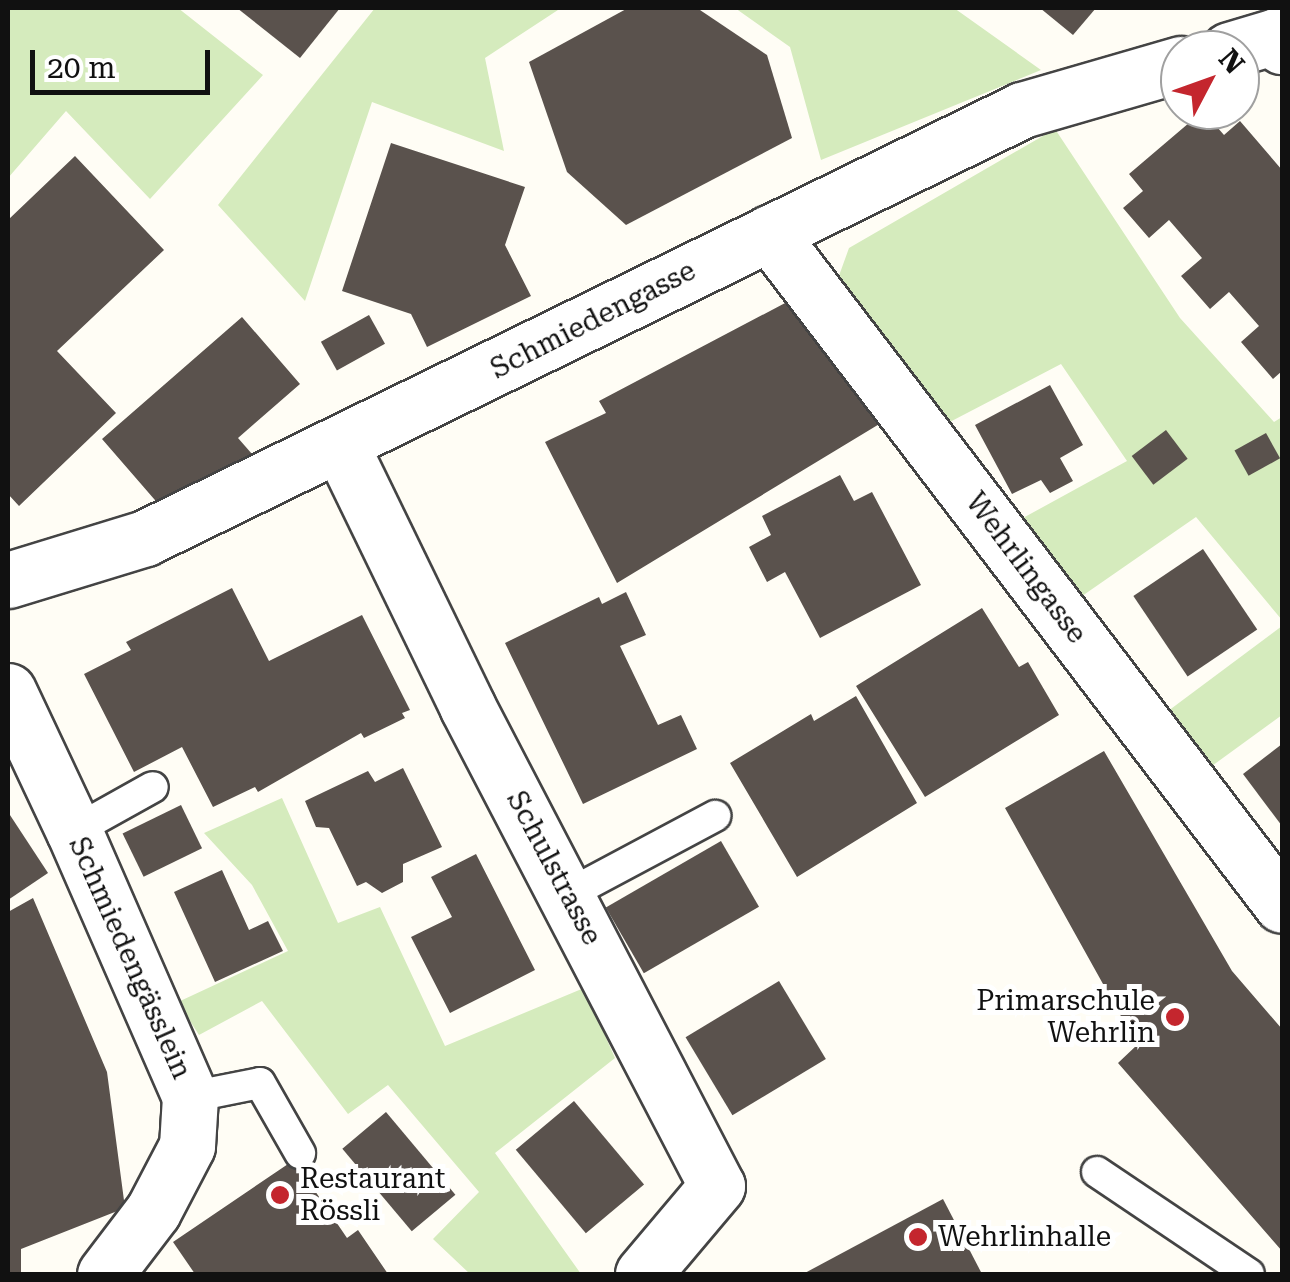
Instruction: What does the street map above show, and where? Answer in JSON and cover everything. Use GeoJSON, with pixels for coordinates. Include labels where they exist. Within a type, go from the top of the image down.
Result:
{"type":"FeatureCollection","features":[{"type":"Feature","properties":{"kind":"street","name":"Schmiedengasse"},"geometry":{"type":"LineString","coordinates":[[8,580],[145,538],[341,446],[1022,110],[1160,70]]}},
{"type":"Feature","properties":{"kind":"street","name":"Wehrlingasse"},"geometry":{"type":"LineString","coordinates":[[769,232],[1282,905]]}},
{"type":"Feature","properties":{"kind":"street","name":"Schulstrasse"},"geometry":{"type":"LineString","coordinates":[[341,446],[468,706],[569,894],[717,1186],[642,1274]]}},
{"type":"Feature","properties":{"kind":"street","name":"Schmiedengässlein"},"geometry":{"type":"LineString","coordinates":[[8,691],[190,1097],[186,1146],[153,1212],[105,1274]]}},
{"type":"Feature","properties":{"kind":"lane"},"geometry":{"type":"LineString","coordinates":[[74,831],[153,787]]}},
{"type":"Feature","properties":{"kind":"lane"},"geometry":{"type":"LineString","coordinates":[[569,894],[715,816]]}},
{"type":"Feature","properties":{"kind":"lane"},"geometry":{"type":"LineString","coordinates":[[190,1097],[260,1083],[300,1154]]}},
{"type":"Feature","properties":{"kind":"lane"},"geometry":{"type":"LineString","coordinates":[[1097,1172],[1249,1274]]}},
{"type":"Feature","properties":{"kind":"green space"},"geometry":{"type":"Polygon","coordinates":[[[8,8],[178,8],[263,75],[150,199],[66,111],[8,178],[8,8]]]}},
{"type":"Feature","properties":{"kind":"green space"},"geometry":{"type":"Polygon","coordinates":[[[375,8],[561,8],[485,58],[504,151],[372,102],[305,301],[218,205],[375,8]]]}},
{"type":"Feature","properties":{"kind":"green space"},"geometry":{"type":"Polygon","coordinates":[[[735,8],[954,8],[1041,70],[821,160],[790,47],[735,8]]]}},
{"type":"Feature","properties":{"kind":"green space"},"geometry":{"type":"Polygon","coordinates":[[[1055,129],[1180,318],[1274,422],[1282,417],[1282,620],[1196,517],[1072,603],[1012,524],[1127,461],[1061,364],[944,425],[836,284],[849,248],[1055,129]]]}},
{"type":"Feature","properties":{"kind":"green space"},"geometry":{"type":"Polygon","coordinates":[[[1282,626],[1282,715],[1205,771],[1160,717],[1282,626]]]}},
{"type":"Feature","properties":{"kind":"green space"},"geometry":{"type":"Polygon","coordinates":[[[282,798],[338,923],[380,907],[445,1046],[584,988],[615,1058],[495,1153],[581,1274],[470,1274],[433,1239],[479,1192],[388,1085],[348,1114],[262,1001],[199,1035],[178,1002],[288,951],[252,885],[204,833],[282,798]]]}},
{"type":"Feature","properties":{"kind":"building"},"geometry":{"type":"Polygon","coordinates":[[[237,8],[340,8],[300,58],[237,8]]]}},
{"type":"Feature","properties":{"kind":"building"},"geometry":{"type":"Polygon","coordinates":[[[628,8],[697,8],[767,55],[792,138],[626,225],[567,172],[529,62],[628,8]]]}},
{"type":"Feature","properties":{"kind":"building"},"geometry":{"type":"Polygon","coordinates":[[[1040,8],[1096,8],[1073,35],[1040,8]]]}},
{"type":"Feature","properties":{"kind":"building"},"geometry":{"type":"Polygon","coordinates":[[[1181,130],[1220,130],[1224,135],[1230,130],[1248,130],[1282,170],[1282,371],[1273,379],[1241,342],[1259,326],[1229,292],[1210,309],[1181,276],[1202,258],[1169,220],[1149,238],[1123,208],[1143,191],[1129,174],[1181,130]]]}},
{"type":"Feature","properties":{"kind":"building"},"geometry":{"type":"Polygon","coordinates":[[[391,143],[525,187],[505,245],[531,296],[427,347],[411,314],[342,291],[391,143]]]}},
{"type":"Feature","properties":{"kind":"building"},"geometry":{"type":"Polygon","coordinates":[[[75,156],[164,250],[57,351],[116,413],[19,506],[8,494],[8,220],[75,156]]]}},
{"type":"Feature","properties":{"kind":"building"},"geometry":{"type":"Polygon","coordinates":[[[787,302],[881,423],[617,583],[545,442],[606,413],[599,401],[787,302]]]}},
{"type":"Feature","properties":{"kind":"building"},"geometry":{"type":"Polygon","coordinates":[[[369,315],[385,344],[337,371],[321,342],[369,315]]]}},
{"type":"Feature","properties":{"kind":"building"},"geometry":{"type":"Polygon","coordinates":[[[242,317],[300,384],[238,438],[252,454],[174,522],[102,439],[242,317]]]}},
{"type":"Feature","properties":{"kind":"building"},"geometry":{"type":"Polygon","coordinates":[[[1050,385],[1083,445],[1060,458],[1073,481],[1050,493],[1041,480],[1012,494],[975,425],[1050,385]]]}},
{"type":"Feature","properties":{"kind":"building"},"geometry":{"type":"Polygon","coordinates":[[[1166,430],[1188,459],[1153,485],[1132,456],[1166,430]]]}},
{"type":"Feature","properties":{"kind":"building"},"geometry":{"type":"Polygon","coordinates":[[[1266,433],[1280,458],[1249,476],[1235,450],[1266,433]]]}},
{"type":"Feature","properties":{"kind":"building"},"geometry":{"type":"Polygon","coordinates":[[[840,475],[854,501],[872,492],[921,585],[820,638],[785,572],[767,582],[749,547],[771,535],[762,516],[840,475]]]}},
{"type":"Feature","properties":{"kind":"building"},"geometry":{"type":"Polygon","coordinates":[[[1203,549],[1257,629],[1188,676],[1133,596],[1203,549]]]}},
{"type":"Feature","properties":{"kind":"building"},"geometry":{"type":"Polygon","coordinates":[[[232,588],[269,661],[362,615],[410,710],[402,713],[405,718],[364,738],[361,733],[258,792],[255,787],[213,807],[182,747],[134,772],[84,674],[131,650],[126,642],[232,588]]]}},
{"type":"Feature","properties":{"kind":"building"},"geometry":{"type":"Polygon","coordinates":[[[626,592],[646,635],[620,646],[658,725],[681,715],[697,749],[583,804],[505,643],[599,597],[602,604],[626,592]]]}},
{"type":"Feature","properties":{"kind":"building"},"geometry":{"type":"Polygon","coordinates":[[[982,608],[1019,667],[1028,662],[1059,715],[925,797],[856,686],[982,608]]]}},
{"type":"Feature","properties":{"kind":"building"},"geometry":{"type":"Polygon","coordinates":[[[856,696],[917,803],[797,877],[730,763],[811,714],[814,721],[856,696]]]}},
{"type":"Feature","properties":{"kind":"building"},"geometry":{"type":"Polygon","coordinates":[[[1282,744],[1282,826],[1243,774],[1282,744]]]}},
{"type":"Feature","properties":{"kind":"building"},"geometry":{"type":"Polygon","coordinates":[[[1104,751],[1232,971],[1282,1029],[1282,1251],[1118,1063],[1137,1045],[1005,808],[1104,751]]]}},
{"type":"Feature","properties":{"kind":"building"},"geometry":{"type":"Polygon","coordinates":[[[403,768],[442,847],[403,864],[403,882],[382,893],[366,882],[357,886],[329,828],[316,827],[305,801],[368,771],[375,782],[403,768]]]}},
{"type":"Feature","properties":{"kind":"building"},"geometry":{"type":"Polygon","coordinates":[[[181,805],[202,848],[144,877],[123,833],[181,805]]]}},
{"type":"Feature","properties":{"kind":"building"},"geometry":{"type":"Polygon","coordinates":[[[8,812],[48,873],[8,900],[8,812]]]}},
{"type":"Feature","properties":{"kind":"building"},"geometry":{"type":"Polygon","coordinates":[[[721,841],[759,907],[644,973],[606,908],[721,841]]]}},
{"type":"Feature","properties":{"kind":"building"},"geometry":{"type":"Polygon","coordinates":[[[476,854],[535,970],[450,1013],[411,937],[452,917],[431,877],[476,854]]]}},
{"type":"Feature","properties":{"kind":"building"},"geometry":{"type":"Polygon","coordinates":[[[222,870],[249,930],[268,921],[283,951],[215,982],[174,892],[222,870]]]}},
{"type":"Feature","properties":{"kind":"building"},"geometry":{"type":"Polygon","coordinates":[[[33,898],[107,1072],[125,1208],[21,1249],[21,1274],[8,1274],[8,912],[33,898]]]}},
{"type":"Feature","properties":{"kind":"building"},"geometry":{"type":"Polygon","coordinates":[[[779,981],[826,1059],[732,1115],[686,1037],[779,981]]]}},
{"type":"Feature","properties":{"kind":"building"},"geometry":{"type":"Polygon","coordinates":[[[574,1101],[644,1184],[586,1233],[516,1150],[574,1101]]]}},
{"type":"Feature","properties":{"kind":"building"},"geometry":{"type":"Polygon","coordinates":[[[386,1112],[455,1195],[412,1231],[342,1149],[386,1112]]]}},
{"type":"Feature","properties":{"kind":"building","name":"Restaurant Rössli"},"geometry":{"type":"Polygon","coordinates":[[[294,1160],[347,1238],[358,1230],[388,1274],[195,1274],[173,1242],[294,1160]]]}},
{"type":"Feature","properties":{"kind":"building","name":"Wehrlinhalle"},"geometry":{"type":"Polygon","coordinates":[[[943,1199],[982,1274],[803,1274],[943,1199]]]}},
{"type":"Feature","properties":{"kind":"place","name":"Primarschule Wehrlin"},"geometry":{"type":"Point","coordinates":[1175,1017]}},
{"type":"Feature","properties":{"kind":"place","name":"Restaurant Rössli"},"geometry":{"type":"Point","coordinates":[280,1195]}},
{"type":"Feature","properties":{"kind":"place","name":"Wehrlinhalle"},"geometry":{"type":"Point","coordinates":[918,1237]}}]}
